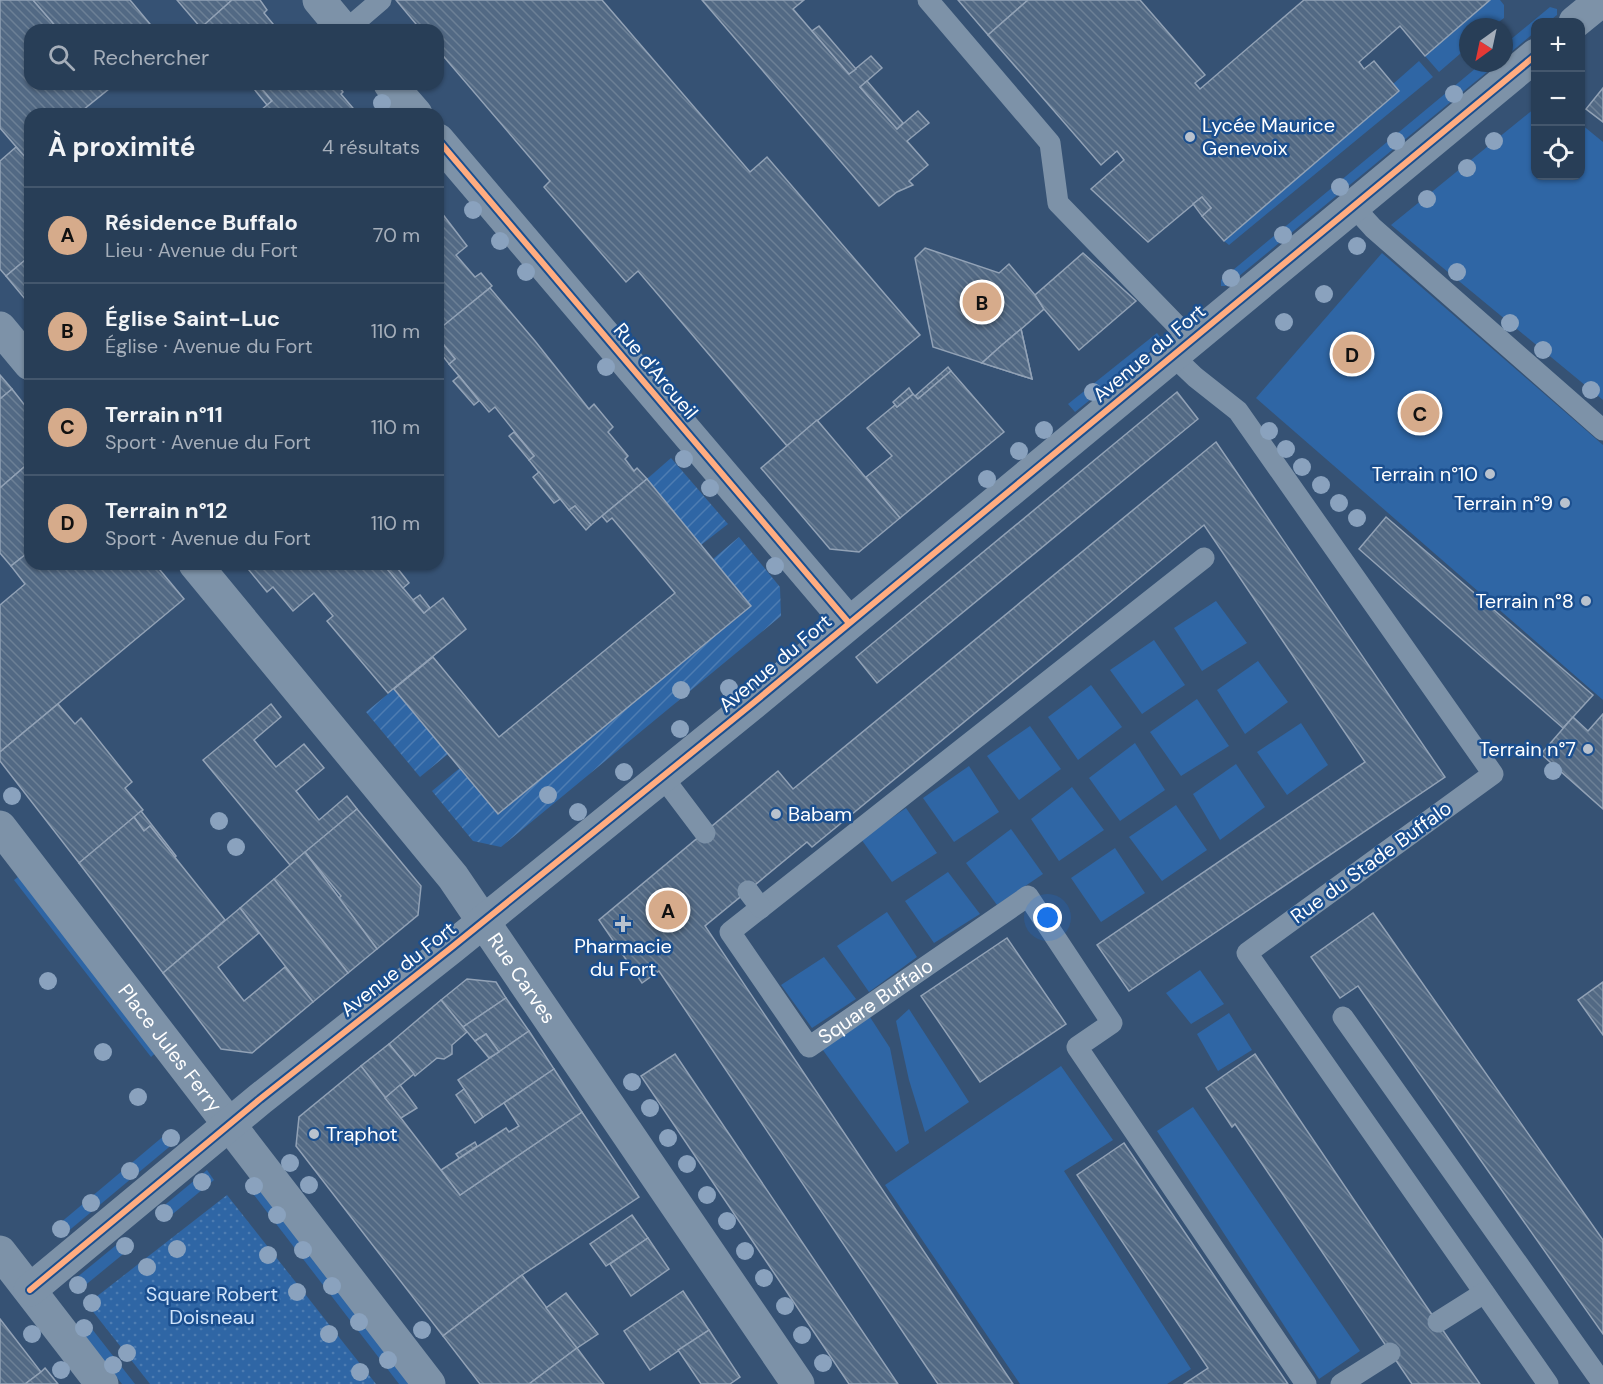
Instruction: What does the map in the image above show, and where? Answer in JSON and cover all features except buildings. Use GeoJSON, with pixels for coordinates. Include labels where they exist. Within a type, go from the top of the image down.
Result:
{"type":"FeatureCollection","features":[{"type":"Feature","properties":{"kind":"street"},"geometry":{"type":"LineString","coordinates":[[319,0],[340,24]]}},
{"type":"Feature","properties":{"kind":"street"},"geometry":{"type":"LineString","coordinates":[[1580,18],[1602,0]]}},
{"type":"Feature","properties":{"kind":"street","name":"Avenue du Fort"},"geometry":{"type":"LineString","coordinates":[[30,1290],[229,1124],[662,777],[1531,59]]}},
{"type":"Feature","properties":{"kind":"street"},"geometry":{"type":"LineString","coordinates":[[395,90],[411,108]]}},
{"type":"Feature","properties":{"kind":"street","name":"Rue d'Arcueil"},"geometry":{"type":"LineString","coordinates":[[444,147],[849,623]]}},
{"type":"Feature","properties":{"kind":"street"},"geometry":{"type":"LineString","coordinates":[[0,327],[24,357]]}},
{"type":"Feature","properties":{"kind":"street","name":"Rue Carves"},"geometry":{"type":"LineString","coordinates":[[200,570],[453,877],[798,1384]]}},
{"type":"Feature","properties":{"kind":"street","name":"Place Jules Ferry"},"geometry":{"type":"LineString","coordinates":[[0,827],[429,1384]]}},
{"type":"Feature","properties":{"kind":"street"},"geometry":{"type":"LineString","coordinates":[[0,1252],[102,1384]]}},
{"type":"Feature","properties":{"kind":"lane"},"geometry":{"type":"LineString","coordinates":[[352,24],[381,0]]}},
{"type":"Feature","properties":{"kind":"lane"},"geometry":{"type":"LineString","coordinates":[[928,0],[1050,143],[1058,203],[1182,348]]}},
{"type":"Feature","properties":{"kind":"lane"},"geometry":{"type":"LineString","coordinates":[[1353,206],[1373,228],[1603,430]]}},
{"type":"Feature","properties":{"kind":"lane","name":"Rue du Stade Buffalo"},"geometry":{"type":"LineString","coordinates":[[1182,348],[1195,377],[1238,411],[1492,774],[1247,953],[1548,1384]]}},
{"type":"Feature","properties":{"kind":"lane","name":"Square Buffalo"},"geometry":{"type":"LineString","coordinates":[[1204,558],[730,932],[809,1047],[1028,896],[1112,1023],[1077,1047],[1306,1384]]}},
{"type":"Feature","properties":{"kind":"lane"},"geometry":{"type":"LineString","coordinates":[[662,777],[705,833]]}},
{"type":"Feature","properties":{"kind":"lane"},"geometry":{"type":"LineString","coordinates":[[748,891],[761,908]]}},
{"type":"Feature","properties":{"kind":"lane"},"geometry":{"type":"LineString","coordinates":[[1343,1017],[1603,1384]]}},
{"type":"Feature","properties":{"kind":"lane"},"geometry":{"type":"LineString","coordinates":[[1438,1322],[1484,1293]]}},
{"type":"Feature","properties":{"kind":"lane"},"geometry":{"type":"LineString","coordinates":[[1341,1384],[1390,1353]]}},
{"type":"Feature","properties":{"kind":"green space"},"geometry":{"type":"Polygon","coordinates":[[[1490,0],[1500,0],[1504,5],[1504,18],[1469,18],[1490,0]]]}},
{"type":"Feature","properties":{"kind":"green space"},"geometry":{"type":"Polygon","coordinates":[[[1550,7],[1557,9],[1557,15],[1553,18],[1537,18],[1550,7]]]}},
{"type":"Feature","properties":{"kind":"green space"},"geometry":{"type":"Polygon","coordinates":[[[1531,23],[1531,35],[1513,50],[1513,38],[1531,23]]]}},
{"type":"Feature","properties":{"kind":"green space"},"geometry":{"type":"Polygon","coordinates":[[[1459,27],[1459,55],[1439,72],[1425,56],[1459,27]]]}},
{"type":"Feature","properties":{"kind":"green space"},"geometry":{"type":"Polygon","coordinates":[[[1419,61],[1433,77],[1229,245],[1224,241],[1399,91],[1393,84],[1419,61]]]}},
{"type":"Feature","properties":{"kind":"green space"},"geometry":{"type":"Polygon","coordinates":[[[1471,72],[1487,72],[1227,286],[1221,286],[1221,280],[1471,72]]]}},
{"type":"Feature","properties":{"kind":"green space"},"geometry":{"type":"Polygon","coordinates":[[[1531,111],[1531,180],[1585,180],[1585,127],[1603,142],[1603,400],[1391,225],[1531,111]]]}},
{"type":"Feature","properties":{"kind":"green space"},"geometry":{"type":"Polygon","coordinates":[[[1382,253],[1603,445],[1603,700],[1256,398],[1382,253]]]}},
{"type":"Feature","properties":{"kind":"green space"},"geometry":{"type":"Polygon","coordinates":[[[1157,333],[1163,341],[1075,412],[1068,404],[1157,333]]]}},
{"type":"Feature","properties":{"kind":"green space"},"geometry":{"type":"Polygon","coordinates":[[[671,458],[728,524],[701,545],[647,479],[671,458]]]}},
{"type":"Feature","properties":{"kind":"green space"},"geometry":{"type":"Polygon","coordinates":[[[739,537],[780,587],[781,616],[501,847],[473,841],[432,791],[460,768],[498,814],[751,606],[713,559],[739,537]]]}},
{"type":"Feature","properties":{"kind":"green space"},"geometry":{"type":"Polygon","coordinates":[[[1216,601],[1247,643],[1202,671],[1174,628],[1216,601]]]}},
{"type":"Feature","properties":{"kind":"green space"},"geometry":{"type":"Polygon","coordinates":[[[1154,640],[1185,685],[1142,714],[1110,670],[1154,640]]]}},
{"type":"Feature","properties":{"kind":"green space"},"geometry":{"type":"Polygon","coordinates":[[[1258,661],[1288,702],[1245,734],[1217,690],[1258,661]]]}},
{"type":"Feature","properties":{"kind":"green space"},"geometry":{"type":"Polygon","coordinates":[[[1091,685],[1122,727],[1078,760],[1048,717],[1091,685]]]}},
{"type":"Feature","properties":{"kind":"green space"},"geometry":{"type":"Polygon","coordinates":[[[394,689],[448,754],[420,777],[366,712],[394,689]]]}},
{"type":"Feature","properties":{"kind":"green space"},"geometry":{"type":"Polygon","coordinates":[[[1197,699],[1229,746],[1181,776],[1150,732],[1197,699]]]}},
{"type":"Feature","properties":{"kind":"green space"},"geometry":{"type":"Polygon","coordinates":[[[1301,723],[1328,765],[1287,795],[1257,752],[1301,723]]]}},
{"type":"Feature","properties":{"kind":"green space"},"geometry":{"type":"Polygon","coordinates":[[[1030,726],[1061,769],[1019,800],[987,756],[1030,726]]]}},
{"type":"Feature","properties":{"kind":"green space"},"geometry":{"type":"Polygon","coordinates":[[[1135,743],[1165,790],[1120,821],[1089,778],[1135,743]]]}},
{"type":"Feature","properties":{"kind":"green space"},"geometry":{"type":"Polygon","coordinates":[[[1236,764],[1265,807],[1220,840],[1193,794],[1236,764]]]}},
{"type":"Feature","properties":{"kind":"green space"},"geometry":{"type":"Polygon","coordinates":[[[969,766],[999,812],[954,842],[923,798],[969,766]]]}},
{"type":"Feature","properties":{"kind":"green space"},"geometry":{"type":"Polygon","coordinates":[[[1072,787],[1104,830],[1059,861],[1031,819],[1072,787]]]}},
{"type":"Feature","properties":{"kind":"green space"},"geometry":{"type":"Polygon","coordinates":[[[1176,805],[1207,850],[1162,881],[1129,837],[1176,805]]]}},
{"type":"Feature","properties":{"kind":"green space"},"geometry":{"type":"Polygon","coordinates":[[[906,808],[937,853],[892,882],[861,839],[906,808]]]}},
{"type":"Feature","properties":{"kind":"green space"},"geometry":{"type":"Polygon","coordinates":[[[1011,829],[1043,874],[997,905],[966,863],[1011,829]]]}},
{"type":"Feature","properties":{"kind":"green space"},"geometry":{"type":"Polygon","coordinates":[[[1115,848],[1145,893],[1101,922],[1071,878],[1115,848]]]}},
{"type":"Feature","properties":{"kind":"green space"},"geometry":{"type":"Polygon","coordinates":[[[948,872],[980,914],[934,943],[905,901],[948,872]]]}},
{"type":"Feature","properties":{"kind":"green space"},"geometry":{"type":"Polygon","coordinates":[[[23,873],[160,1049],[151,1057],[14,880],[23,873]]]}},
{"type":"Feature","properties":{"kind":"green space"},"geometry":{"type":"Polygon","coordinates":[[[887,912],[917,957],[869,992],[837,946],[887,912]]]}},
{"type":"Feature","properties":{"kind":"green space"},"geometry":{"type":"Polygon","coordinates":[[[824,957],[856,999],[812,1028],[781,985],[824,957]]]}},
{"type":"Feature","properties":{"kind":"green space"},"geometry":{"type":"Polygon","coordinates":[[[1200,970],[1224,1004],[1191,1024],[1166,993],[1200,970]]]}},
{"type":"Feature","properties":{"kind":"green space"},"geometry":{"type":"Polygon","coordinates":[[[909,1009],[969,1102],[925,1132],[909,1080],[896,1021],[909,1009]]]}},
{"type":"Feature","properties":{"kind":"green space"},"geometry":{"type":"Polygon","coordinates":[[[1229,1013],[1252,1050],[1218,1071],[1197,1034],[1229,1013]]]}},
{"type":"Feature","properties":{"kind":"green space"},"geometry":{"type":"Polygon","coordinates":[[[868,1014],[890,1048],[909,1143],[896,1152],[820,1046],[868,1014]]]}},
{"type":"Feature","properties":{"kind":"green space"},"geometry":{"type":"Polygon","coordinates":[[[1061,1066],[1113,1140],[1064,1171],[1191,1369],[1167,1384],[1020,1384],[885,1185],[1061,1066]]]}},
{"type":"Feature","properties":{"kind":"green space"},"geometry":{"type":"Polygon","coordinates":[[[1193,1107],[1360,1351],[1319,1379],[1157,1131],[1193,1107]]]}},
{"type":"Feature","properties":{"kind":"green space"},"geometry":{"type":"Polygon","coordinates":[[[172,1129],[180,1138],[60,1238],[53,1229],[172,1129]]]}},
{"type":"Feature","properties":{"kind":"green space"},"geometry":{"type":"Polygon","coordinates":[[[207,1170],[214,1180],[163,1222],[155,1213],[207,1170]]]}},
{"type":"Feature","properties":{"kind":"green space"},"geometry":{"type":"Polygon","coordinates":[[[256,1179],[414,1384],[399,1384],[247,1186],[256,1179]]]}},
{"type":"Feature","properties":{"kind":"green space","name":"Square Robert Doisneau"},"geometry":{"type":"Polygon","coordinates":[[[227,1195],[376,1384],[150,1384],[87,1304],[227,1195]]]}},
{"type":"Feature","properties":{"kind":"green space"},"geometry":{"type":"Polygon","coordinates":[[[126,1237],[133,1246],[77,1292],[70,1283],[126,1237]]]}},
{"type":"Feature","properties":{"kind":"green space"},"geometry":{"type":"Polygon","coordinates":[[[85,1320],[135,1384],[122,1384],[77,1326],[85,1320]]]}},
{"type":"Feature","properties":{"kind":"cycle path"},"geometry":{"type":"LineString","coordinates":[[30,1290],[260,1099],[752,704],[1531,59]]}},
{"type":"Feature","properties":{"kind":"cycle path"},"geometry":{"type":"LineString","coordinates":[[444,147],[849,623]]}},
{"type":"Feature","properties":{"kind":"place","name":"Lycée Maurice Genevoix"},"geometry":{"type":"Point","coordinates":[1190,137]}},
{"type":"Feature","properties":{"kind":"place","name":"Église Saint-Luc"},"geometry":{"type":"Point","coordinates":[982,302]}},
{"type":"Feature","properties":{"kind":"place","name":"Terrain n°12"},"geometry":{"type":"Point","coordinates":[1352,354]}},
{"type":"Feature","properties":{"kind":"place","name":"Terrain n°11"},"geometry":{"type":"Point","coordinates":[1420,413]}},
{"type":"Feature","properties":{"kind":"place","name":"Terrain n°10"},"geometry":{"type":"Point","coordinates":[1490,474]}},
{"type":"Feature","properties":{"kind":"place","name":"Terrain n°9"},"geometry":{"type":"Point","coordinates":[1565,503]}},
{"type":"Feature","properties":{"kind":"place","name":"Terrain n°8"},"geometry":{"type":"Point","coordinates":[1586,601]}},
{"type":"Feature","properties":{"kind":"place","name":"Terrain n°7"},"geometry":{"type":"Point","coordinates":[1588,749]}},
{"type":"Feature","properties":{"kind":"place","name":"Babam"},"geometry":{"type":"Point","coordinates":[776,814]}},
{"type":"Feature","properties":{"kind":"place","name":"Résidence Buffalo"},"geometry":{"type":"Point","coordinates":[668,910]}},
{"type":"Feature","properties":{"kind":"place","name":"Pharmacie du Fort"},"geometry":{"type":"Point","coordinates":[623,924]}},
{"type":"Feature","properties":{"kind":"place","name":"Traphot"},"geometry":{"type":"Point","coordinates":[314,1134]}}]}
